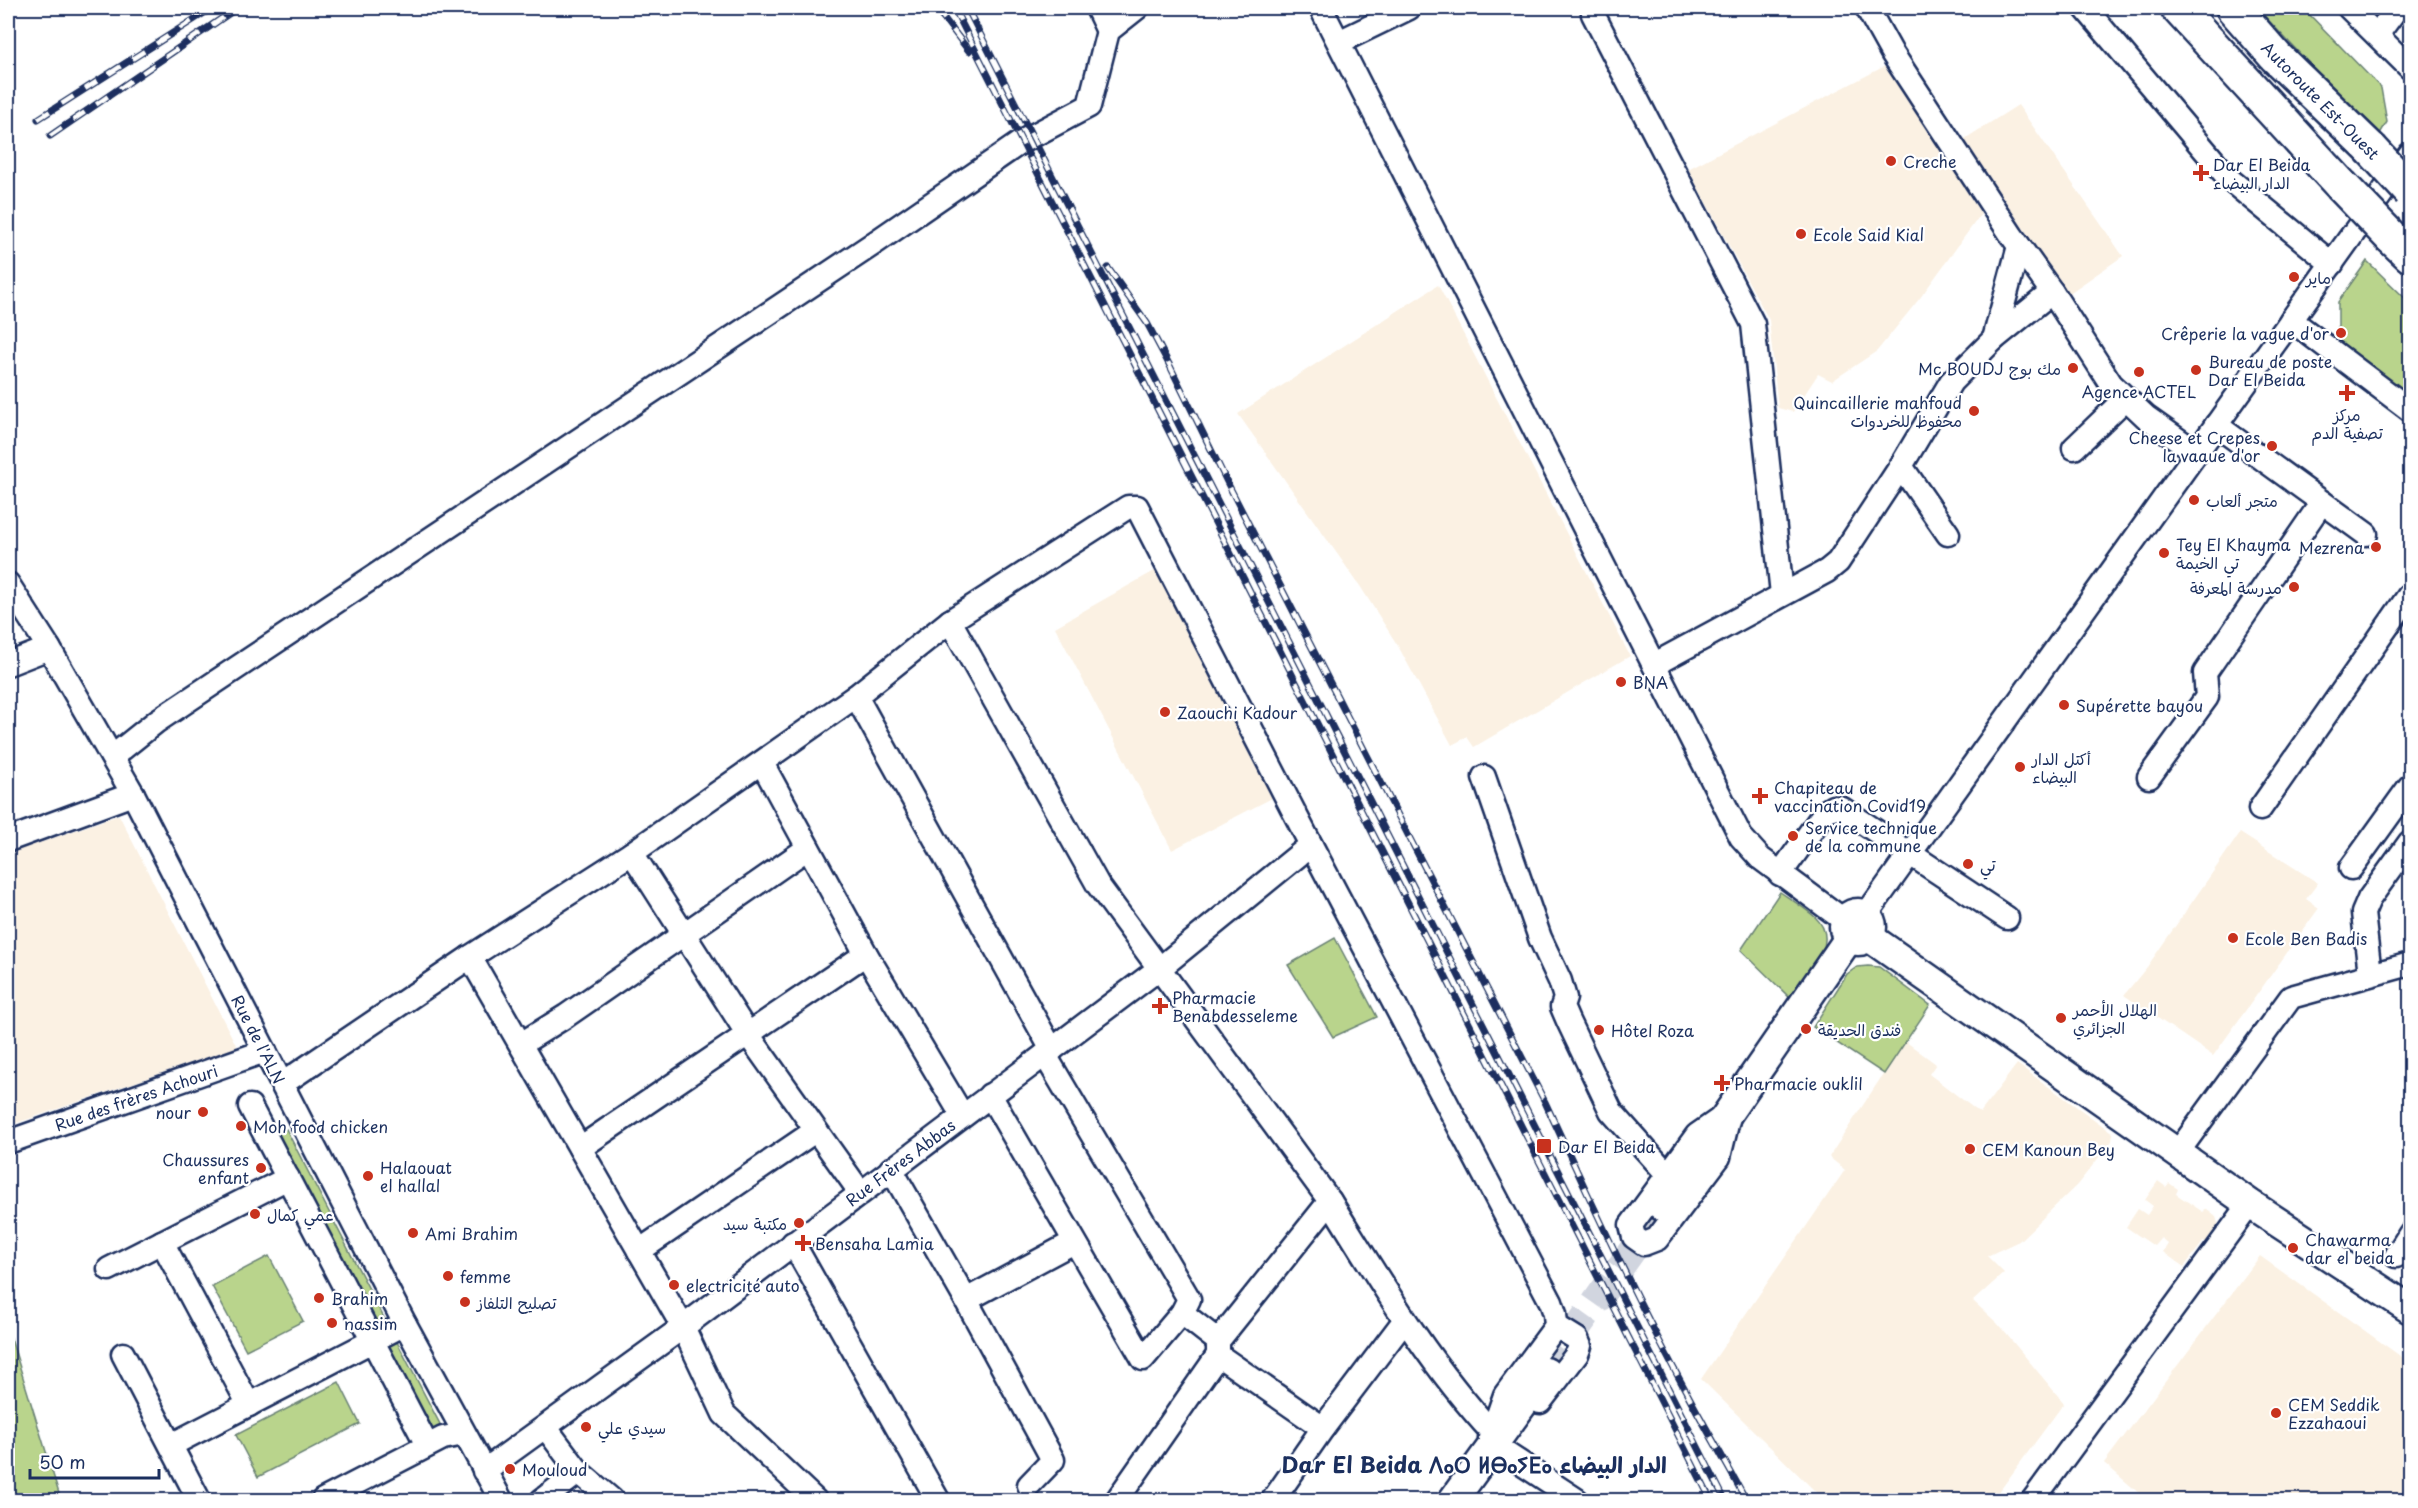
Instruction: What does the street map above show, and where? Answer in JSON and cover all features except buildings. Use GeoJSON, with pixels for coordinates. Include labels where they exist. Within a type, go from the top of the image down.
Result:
{"type":"FeatureCollection","features":[{"type":"Feature","properties":{"kind":"highway"},"geometry":{"type":"LineString","coordinates":[[2178,8],[2341,185],[2401,246]]}},
{"type":"Feature","properties":{"kind":"highway","name":"Autoroute Est-Ouest"},"geometry":{"type":"LineString","coordinates":[[2234,8],[2276,57],[2410,191]]}},
{"type":"Feature","properties":{"kind":"main road"},"geometry":{"type":"LineString","coordinates":[[1663,1207],[1857,928],[2250,1204],[2410,1310]]}},
{"type":"Feature","properties":{"kind":"main road"},"geometry":{"type":"LineString","coordinates":[[1453,1500],[1546,1372]]}},
{"type":"Feature","properties":{"kind":"street"},"geometry":{"type":"LineString","coordinates":[[1096,8],[1108,31]]}},
{"type":"Feature","properties":{"kind":"street"},"geometry":{"type":"LineString","coordinates":[[112,757],[157,721],[864,250],[992,161],[1032,136],[1089,106],[1108,31],[1137,8]]}},
{"type":"Feature","properties":{"kind":"street"},"geometry":{"type":"LineString","coordinates":[[1321,8],[1741,837],[1780,874],[1857,928],[2410,154]]}},
{"type":"Feature","properties":{"kind":"street"},"geometry":{"type":"LineString","coordinates":[[1339,42],[1364,17],[1409,8]]}},
{"type":"Feature","properties":{"kind":"street"},"geometry":{"type":"LineString","coordinates":[[1868,8],[1892,52],[2111,384],[2125,399],[2197,453]]}},
{"type":"Feature","properties":{"kind":"street"},"geometry":{"type":"LineString","coordinates":[[2085,8],[2230,180],[2332,264]]}},
{"type":"Feature","properties":{"kind":"street"},"geometry":{"type":"LineString","coordinates":[[2349,8],[2410,68]]}},
{"type":"Feature","properties":{"kind":"street"},"geometry":{"type":"LineString","coordinates":[[2377,35],[2397,8]]}},
{"type":"Feature","properties":{"kind":"street"},"geometry":{"type":"LineString","coordinates":[[1593,14],[1753,324],[1782,594]]}},
{"type":"Feature","properties":{"kind":"street"},"geometry":{"type":"LineString","coordinates":[[1994,339],[2019,246]]}},
{"type":"Feature","properties":{"kind":"street"},"geometry":{"type":"LineString","coordinates":[[1655,664],[1827,571],[1838,562],[1901,466],[1951,382],[1994,339],[2052,292]]}},
{"type":"Feature","properties":{"kind":"street"},"geometry":{"type":"LineString","coordinates":[[2291,320],[2410,410]]}},
{"type":"Feature","properties":{"kind":"street"},"geometry":{"type":"LineString","coordinates":[[2074,448],[2125,399]]}},
{"type":"Feature","properties":{"kind":"street"},"geometry":{"type":"LineString","coordinates":[[2216,425],[2366,534]]}},
{"type":"Feature","properties":{"kind":"street"},"geometry":{"type":"LineString","coordinates":[[1901,466],[1948,534]]}},
{"type":"Feature","properties":{"kind":"street"},"geometry":{"type":"LineString","coordinates":[[2149,777],[2207,697],[2205,673],[2322,502]]}},
{"type":"Feature","properties":{"kind":"street"},"geometry":{"type":"LineString","coordinates":[[282,1084],[470,957],[632,853],[762,763],[856,696],[950,621],[1128,507],[1137,507],[1551,1302],[1556,1326],[1577,1339],[1580,1346],[1577,1354],[1491,1449]]}},
{"type":"Feature","properties":{"kind":"street","name":"Rue de l'ALN"},"geometry":{"type":"LineString","coordinates":[[8,584],[49,648],[134,794],[405,1324],[501,1500]]}},
{"type":"Feature","properties":{"kind":"street"},"geometry":{"type":"LineString","coordinates":[[2260,809],[2410,594]]}},
{"type":"Feature","properties":{"kind":"street"},"geometry":{"type":"LineString","coordinates":[[950,621],[1098,885],[1330,1201],[1404,1321],[1472,1410],[1491,1449],[1577,1500]]}},
{"type":"Feature","properties":{"kind":"street"},"geometry":{"type":"LineString","coordinates":[[8,664],[49,648]]}},
{"type":"Feature","properties":{"kind":"street"},"geometry":{"type":"LineString","coordinates":[[856,696],[1048,1052],[1189,1299],[1182,1313],[1143,1359],[990,1095]]}},
{"type":"Feature","properties":{"kind":"street"},"geometry":{"type":"LineString","coordinates":[[762,763],[866,954],[963,1115]]}},
{"type":"Feature","properties":{"kind":"street"},"geometry":{"type":"LineString","coordinates":[[1484,777],[1540,938],[1560,981],[1564,998],[1562,1006],[1568,1021],[1611,1111],[1668,1175]]}},
{"type":"Feature","properties":{"kind":"street"},"geometry":{"type":"LineString","coordinates":[[2351,868],[2410,786]]}},
{"type":"Feature","properties":{"kind":"street"},"geometry":{"type":"LineString","coordinates":[[8,840],[134,794]]}},
{"type":"Feature","properties":{"kind":"street"},"geometry":{"type":"LineString","coordinates":[[1780,874],[1825,812],[1833,807],[1841,808],[2007,918]]}},
{"type":"Feature","properties":{"kind":"street"},"geometry":{"type":"LineString","coordinates":[[2370,974],[2363,913],[2369,899],[2410,842]]}},
{"type":"Feature","properties":{"kind":"street","name":"Rue Frères Abbas"},"geometry":{"type":"LineString","coordinates":[[484,1471],[682,1327],[1160,968],[1311,845]]}},
{"type":"Feature","properties":{"kind":"street"},"geometry":{"type":"LineString","coordinates":[[521,1044],[566,1016],[808,848]]}},
{"type":"Feature","properties":{"kind":"street"},"geometry":{"type":"LineString","coordinates":[[632,853],[747,1033],[860,1192]]}},
{"type":"Feature","properties":{"kind":"street"},"geometry":{"type":"LineString","coordinates":[[580,1148],[866,954]]}},
{"type":"Feature","properties":{"kind":"street"},"geometry":{"type":"LineString","coordinates":[[470,957],[682,1327],[724,1414],[815,1500]]}},
{"type":"Feature","properties":{"kind":"street"},"geometry":{"type":"LineString","coordinates":[[2178,1152],[2291,997],[2410,964]]}},
{"type":"Feature","properties":{"kind":"street","name":"Rue des frères Achouri"},"geometry":{"type":"LineString","coordinates":[[8,1142],[265,1051]]}},
{"type":"Feature","properties":{"kind":"street"},"geometry":{"type":"LineString","coordinates":[[250,1106],[427,1446]]}},
{"type":"Feature","properties":{"kind":"street"},"geometry":{"type":"LineString","coordinates":[[1730,1112],[1719,1157],[1657,1239],[1644,1244],[1634,1237],[1630,1225],[1697,1135],[1730,1112]]}},
{"type":"Feature","properties":{"kind":"street"},"geometry":{"type":"LineString","coordinates":[[639,1251],[815,1131]]}},
{"type":"Feature","properties":{"kind":"street"},"geometry":{"type":"LineString","coordinates":[[891,1169],[966,1300],[1053,1460],[1029,1485]]}},
{"type":"Feature","properties":{"kind":"street"},"geometry":{"type":"LineString","coordinates":[[109,1269],[288,1179]]}},
{"type":"Feature","properties":{"kind":"street"},"geometry":{"type":"LineString","coordinates":[[1117,1500],[1218,1348],[1330,1201]]}},
{"type":"Feature","properties":{"kind":"street"},"geometry":{"type":"LineString","coordinates":[[2032,1500],[2250,1204]]}},
{"type":"Feature","properties":{"kind":"street"},"geometry":{"type":"LineString","coordinates":[[2396,1256],[2410,1234]]}},
{"type":"Feature","properties":{"kind":"street"},"geometry":{"type":"LineString","coordinates":[[162,1242],[249,1405]]}},
{"type":"Feature","properties":{"kind":"street"},"geometry":{"type":"LineString","coordinates":[[966,1300],[1074,1242]]}},
{"type":"Feature","properties":{"kind":"street"},"geometry":{"type":"LineString","coordinates":[[793,1243],[938,1500]]}},
{"type":"Feature","properties":{"kind":"street"},"geometry":{"type":"LineString","coordinates":[[1182,1313],[1218,1348],[1323,1428]]}},
{"type":"Feature","properties":{"kind":"street"},"geometry":{"type":"LineString","coordinates":[[1273,1500],[1323,1428],[1404,1321]]}},
{"type":"Feature","properties":{"kind":"street"},"geometry":{"type":"LineString","coordinates":[[171,1445],[405,1324]]}},
{"type":"Feature","properties":{"kind":"street"},"geometry":{"type":"LineString","coordinates":[[1491,1449],[1505,1395],[1556,1326]]}},
{"type":"Feature","properties":{"kind":"street"},"geometry":{"type":"LineString","coordinates":[[123,1354],[199,1500]]}},
{"type":"Feature","properties":{"kind":"street"},"geometry":{"type":"LineString","coordinates":[[546,1428],[579,1472],[612,1500]]}},
{"type":"Feature","properties":{"kind":"street"},"geometry":{"type":"LineString","coordinates":[[323,1500],[443,1438],[464,1434]]}},
{"type":"Feature","properties":{"kind":"street"},"geometry":{"type":"LineString","coordinates":[[542,1500],[579,1472]]}},
{"type":"Feature","properties":{"kind":"shaded area","name":"Ecole Said Kial"},"geometry":{"type":"Polygon","coordinates":[[[1887,65],[1981,214],[1920,298],[1877,351],[1832,381],[1818,374],[1793,412],[1778,408],[1769,320],[1688,169],[1887,65]]]}},
{"type":"Feature","properties":{"kind":"shaded area"},"geometry":{"type":"Polygon","coordinates":[[[2018,105],[2123,256],[2068,294],[1963,140],[2018,105]]]}},
{"type":"Feature","properties":{"kind":"shaded area"},"geometry":{"type":"Polygon","coordinates":[[[1438,285],[1630,656],[1474,747],[1467,737],[1452,745],[1398,646],[1360,586],[1238,414],[1438,285]]]}},
{"type":"Feature","properties":{"kind":"shaded area","name":"Zaouchi Kadour"},"geometry":{"type":"Polygon","coordinates":[[[1158,569],[1274,797],[1172,850],[1055,627],[1158,569]]]}},
{"type":"Feature","properties":{"kind":"shaded area"},"geometry":{"type":"Polygon","coordinates":[[[119,815],[237,1047],[8,1126],[8,854],[119,815]]]}},
{"type":"Feature","properties":{"kind":"shaded area","name":"Ecole Ben Badis"},"geometry":{"type":"Polygon","coordinates":[[[2240,833],[2318,883],[2306,899],[2319,908],[2213,1056],[2124,995],[2147,967],[2240,833]]]}},
{"type":"Feature","properties":{"kind":"shaded area"},"geometry":{"type":"Polygon","coordinates":[[[1905,1041],[1936,1064],[1929,1074],[1980,1113],[2017,1064],[2113,1133],[2112,1141],[2077,1185],[2019,1241],[1987,1256],[2004,1273],[1973,1301],[1997,1323],[2064,1403],[1993,1500],[1824,1500],[1701,1379],[1845,1170],[1829,1157],[1905,1041]]]}},
{"type":"Feature","properties":{"kind":"shaded area"},"geometry":{"type":"Polygon","coordinates":[[[2158,1181],[2166,1187],[2169,1183],[2178,1189],[2176,1194],[2203,1212],[2206,1209],[2216,1217],[2220,1230],[2209,1245],[2204,1241],[2184,1267],[2163,1252],[2168,1244],[2161,1238],[2154,1246],[2126,1227],[2138,1209],[2147,1215],[2153,1206],[2145,1200],[2158,1181]]]}},
{"type":"Feature","properties":{"kind":"shaded area","name":"CEM Seddik Ezzahaoui"},"geometry":{"type":"Polygon","coordinates":[[[2260,1256],[2410,1363],[2410,1500],[2313,1500],[2310,1498],[2307,1500],[2147,1500],[2104,1463],[2260,1256]]]}},
{"type":"Feature","properties":{"kind":"green space"},"geometry":{"type":"Polygon","coordinates":[[[2257,8],[2303,8],[2381,88],[2387,122],[2378,137],[2257,8]]]}},
{"type":"Feature","properties":{"kind":"green space"},"geometry":{"type":"Polygon","coordinates":[[[2367,261],[2410,303],[2410,402],[2338,344],[2338,302],[2367,261]]]}},
{"type":"Feature","properties":{"kind":"green space"},"geometry":{"type":"Polygon","coordinates":[[[1780,892],[1815,917],[1823,927],[1825,938],[1819,959],[1790,998],[1741,950],[1780,892]]]}},
{"type":"Feature","properties":{"kind":"green space"},"geometry":{"type":"Polygon","coordinates":[[[1335,938],[1377,1017],[1333,1037],[1288,965],[1335,938]]]}},
{"type":"Feature","properties":{"kind":"green space"},"geometry":{"type":"Polygon","coordinates":[[[1857,967],[1879,967],[1930,1005],[1884,1074],[1813,1027],[1847,974],[1857,967]]]}},
{"type":"Feature","properties":{"kind":"green space"},"geometry":{"type":"Polygon","coordinates":[[[286,1129],[385,1320],[371,1327],[272,1136],[286,1129]]]}},
{"type":"Feature","properties":{"kind":"green space"},"geometry":{"type":"Polygon","coordinates":[[[269,1256],[303,1321],[246,1350],[212,1286],[269,1256]]]}},
{"type":"Feature","properties":{"kind":"green space"},"geometry":{"type":"Polygon","coordinates":[[[8,1329],[61,1500],[8,1500],[8,1329]]]}},
{"type":"Feature","properties":{"kind":"green space"},"geometry":{"type":"Polygon","coordinates":[[[395,1338],[442,1428],[428,1435],[381,1345],[395,1338]]]}},
{"type":"Feature","properties":{"kind":"green space"},"geometry":{"type":"Polygon","coordinates":[[[339,1382],[360,1424],[258,1477],[236,1435],[339,1382]]]}},
{"type":"Feature","properties":{"kind":"tunnel"},"geometry":{"type":"LineString","coordinates":[[1546,1372],[1663,1207]]}},
{"type":"Feature","properties":{"kind":"railway"},"geometry":{"type":"LineString","coordinates":[[38,119],[212,8]]}},
{"type":"Feature","properties":{"kind":"railway"},"geometry":{"type":"LineString","coordinates":[[50,136],[237,8]]}},
{"type":"Feature","properties":{"kind":"railway"},"geometry":{"type":"LineString","coordinates":[[936,8],[969,51]]}},
{"type":"Feature","properties":{"kind":"railway"},"geometry":{"type":"LineString","coordinates":[[954,8],[1711,1500]]}},
{"type":"Feature","properties":{"kind":"railway"},"geometry":{"type":"LineString","coordinates":[[967,8],[1725,1500]]}},
{"type":"Feature","properties":{"kind":"railway"},"geometry":{"type":"LineString","coordinates":[[1108,268],[1147,323],[1170,366],[1227,482],[1545,1102],[1649,1321],[1746,1500]]}},
{"type":"Feature","properties":{"kind":"place","name":"Creche"},"geometry":{"type":"Point","coordinates":[1891,161]}},
{"type":"Feature","properties":{"kind":"place","name":"Dar El Beida الدار البيضاء"},"geometry":{"type":"Point","coordinates":[2201,173]}},
{"type":"Feature","properties":{"kind":"place","name":"Ecole Said Kial"},"geometry":{"type":"Point","coordinates":[1801,234]}},
{"type":"Feature","properties":{"kind":"place","name":"ماير"},"geometry":{"type":"Point","coordinates":[2294,277]}},
{"type":"Feature","properties":{"kind":"place","name":"Crêperie la vague d'or"},"geometry":{"type":"Point","coordinates":[2341,333]}},
{"type":"Feature","properties":{"kind":"place","name":"Mc BOUDJ مك بوج"},"geometry":{"type":"Point","coordinates":[2073,368]}},
{"type":"Feature","properties":{"kind":"place","name":"Bureau de poste Dar El Beida"},"geometry":{"type":"Point","coordinates":[2196,370]}},
{"type":"Feature","properties":{"kind":"place","name":"Agence ACTEL"},"geometry":{"type":"Point","coordinates":[2139,372]}},
{"type":"Feature","properties":{"kind":"place","name":"مركز تصفية الدم"},"geometry":{"type":"Point","coordinates":[2347,393]}},
{"type":"Feature","properties":{"kind":"place","name":"Quincaillerie mahfoud محفوظ للخردوات"},"geometry":{"type":"Point","coordinates":[1974,411]}},
{"type":"Feature","properties":{"kind":"place","name":"Cheese et Crepes la vaaue d'or"},"geometry":{"type":"Point","coordinates":[2272,446]}},
{"type":"Feature","properties":{"kind":"place","name":"متجر ألعاب"},"geometry":{"type":"Point","coordinates":[2194,500]}},
{"type":"Feature","properties":{"kind":"place","name":"Mezrena"},"geometry":{"type":"Point","coordinates":[2376,547]}},
{"type":"Feature","properties":{"kind":"place","name":"Tey El Khayma تي الخيمة"},"geometry":{"type":"Point","coordinates":[2164,553]}},
{"type":"Feature","properties":{"kind":"place","name":"مدرسة المعرفة"},"geometry":{"type":"Point","coordinates":[2294,587]}},
{"type":"Feature","properties":{"kind":"place","name":"BNA"},"geometry":{"type":"Point","coordinates":[1621,682]}},
{"type":"Feature","properties":{"kind":"place","name":"Supérette bayou"},"geometry":{"type":"Point","coordinates":[2064,705]}},
{"type":"Feature","properties":{"kind":"place","name":"Zaouchi Kadour"},"geometry":{"type":"Point","coordinates":[1165,712]}},
{"type":"Feature","properties":{"kind":"place","name":"أكتل الدار البيضاء"},"geometry":{"type":"Point","coordinates":[2020,767]}},
{"type":"Feature","properties":{"kind":"place","name":"Chapiteau de vaccination Covid19"},"geometry":{"type":"Point","coordinates":[1760,796]}},
{"type":"Feature","properties":{"kind":"place","name":"Service technique de la commune"},"geometry":{"type":"Point","coordinates":[1793,836]}},
{"type":"Feature","properties":{"kind":"place","name":"تي"},"geometry":{"type":"Point","coordinates":[1968,864]}},
{"type":"Feature","properties":{"kind":"place","name":"Ecole Ben Badis"},"geometry":{"type":"Point","coordinates":[2233,938]}},
{"type":"Feature","properties":{"kind":"place","name":"Pharmacie Benabdesseleme"},"geometry":{"type":"Point","coordinates":[1160,1006]}},
{"type":"Feature","properties":{"kind":"place","name":"الهلال الأحمر الجزائري"},"geometry":{"type":"Point","coordinates":[2061,1018]}},
{"type":"Feature","properties":{"kind":"place","name":"فندق الحديقة"},"geometry":{"type":"Point","coordinates":[1806,1029]}},
{"type":"Feature","properties":{"kind":"place","name":"Hôtel Roza"},"geometry":{"type":"Point","coordinates":[1599,1030]}},
{"type":"Feature","properties":{"kind":"place","name":"Pharmacie ouklil"},"geometry":{"type":"Point","coordinates":[1722,1083]}},
{"type":"Feature","properties":{"kind":"place","name":"nour"},"geometry":{"type":"Point","coordinates":[203,1112]}},
{"type":"Feature","properties":{"kind":"place","name":"Moh food chicken"},"geometry":{"type":"Point","coordinates":[241,1126]}},
{"type":"Feature","properties":{"kind":"place","name":"Dar El Beida"},"geometry":{"type":"Point","coordinates":[1544,1146]}},
{"type":"Feature","properties":{"kind":"place","name":"CEM Kanoun Bey"},"geometry":{"type":"Point","coordinates":[1970,1149]}},
{"type":"Feature","properties":{"kind":"place","name":"Chaussures enfant"},"geometry":{"type":"Point","coordinates":[261,1168]}},
{"type":"Feature","properties":{"kind":"place","name":"Halaouat el hallal"},"geometry":{"type":"Point","coordinates":[368,1176]}},
{"type":"Feature","properties":{"kind":"place","name":"عمي كمال"},"geometry":{"type":"Point","coordinates":[255,1214]}},
{"type":"Feature","properties":{"kind":"place","name":"مكتبة سيد"},"geometry":{"type":"Point","coordinates":[799,1223]}},
{"type":"Feature","properties":{"kind":"place","name":"Ami Brahim"},"geometry":{"type":"Point","coordinates":[413,1233]}},
{"type":"Feature","properties":{"kind":"place","name":"Bensaha Lamia"},"geometry":{"type":"Point","coordinates":[803,1243]}},
{"type":"Feature","properties":{"kind":"place","name":"Chawarma dar el beida"},"geometry":{"type":"Point","coordinates":[2293,1248]}},
{"type":"Feature","properties":{"kind":"place","name":"femme"},"geometry":{"type":"Point","coordinates":[448,1276]}},
{"type":"Feature","properties":{"kind":"place","name":"electricité auto"},"geometry":{"type":"Point","coordinates":[674,1285]}},
{"type":"Feature","properties":{"kind":"place","name":"Brahim"},"geometry":{"type":"Point","coordinates":[319,1298]}},
{"type":"Feature","properties":{"kind":"place","name":"تصليح التلفاز"},"geometry":{"type":"Point","coordinates":[465,1302]}},
{"type":"Feature","properties":{"kind":"place","name":"nassim"},"geometry":{"type":"Point","coordinates":[332,1323]}},
{"type":"Feature","properties":{"kind":"place","name":"CEM Seddik Ezzahaoui"},"geometry":{"type":"Point","coordinates":[2276,1413]}},
{"type":"Feature","properties":{"kind":"place","name":"سيدي علي"},"geometry":{"type":"Point","coordinates":[586,1427]}},
{"type":"Feature","properties":{"kind":"place","name":"Mouloud"},"geometry":{"type":"Point","coordinates":[510,1469]}},
{"type":"Feature","properties":{"kind":"district","name":"Dar El Beida ⴷⴰⵔ ⵍⴱⴰⵢⴹⴰ الدار البيضاء"},"geometry":{"type":"Point","coordinates":[1474,1463]}}]}
